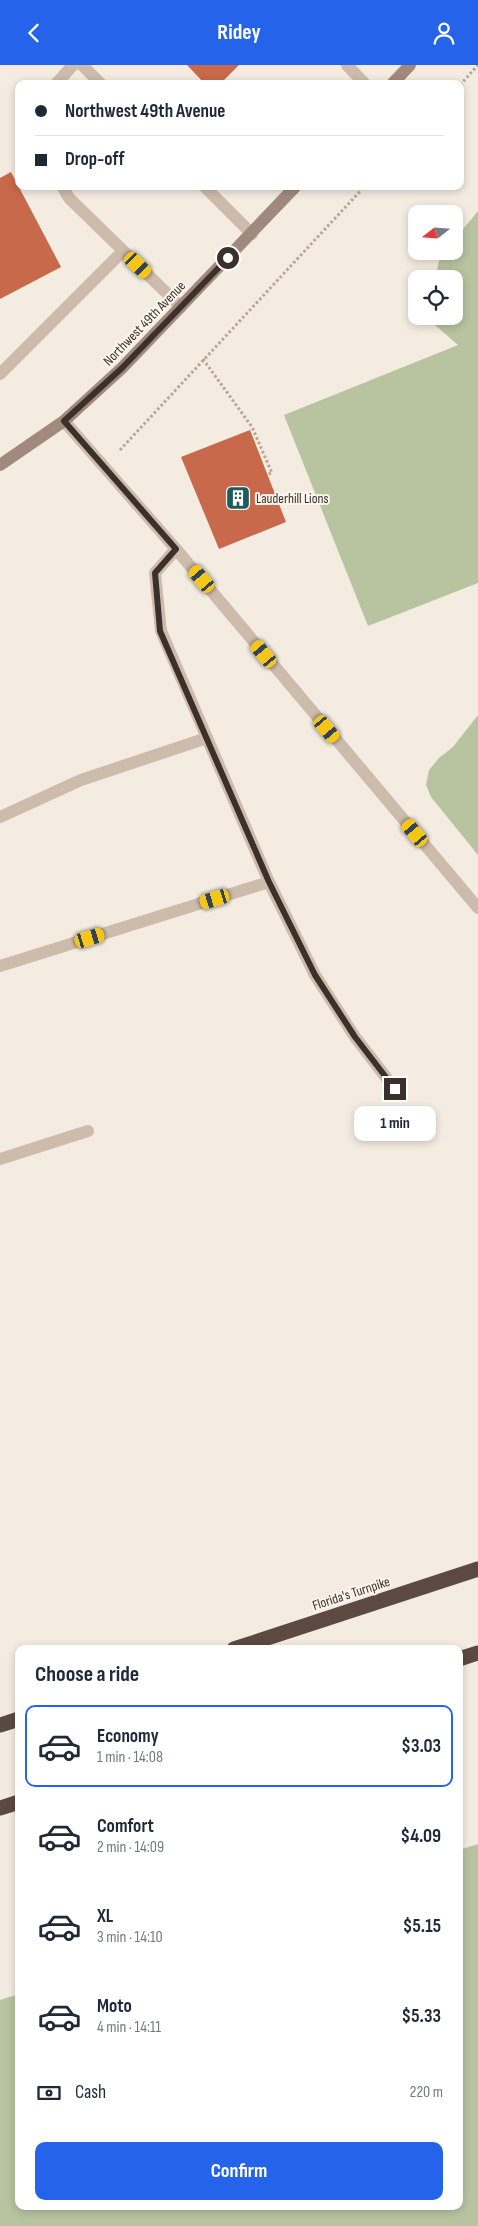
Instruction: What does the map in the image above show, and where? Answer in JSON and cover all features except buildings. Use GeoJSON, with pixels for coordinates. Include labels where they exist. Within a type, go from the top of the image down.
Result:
{"type":"FeatureCollection","features":[{"type":"Feature","properties":{"kind":"highway","name":"Florida's Turnpike"},"geometry":{"type":"LineString","coordinates":[[246,1645],[478,1569]]}},
{"type":"Feature","properties":{"kind":"highway"},"geometry":{"type":"LineString","coordinates":[[463,1658],[478,1653]]}},
{"type":"Feature","properties":{"kind":"highway"},"geometry":{"type":"LineString","coordinates":[[0,1725],[15,1720]]}},
{"type":"Feature","properties":{"kind":"highway"},"geometry":{"type":"LineString","coordinates":[[0,1808],[15,1803]]}},
{"type":"Feature","properties":{"kind":"street"},"geometry":{"type":"LineString","coordinates":[[396,80],[410,65]]}},
{"type":"Feature","properties":{"kind":"street","name":"Northwest 49th Avenue"},"geometry":{"type":"LineString","coordinates":[[0,465],[64,421],[122,368],[292,190]]}},
{"type":"Feature","properties":{"kind":"lane"},"geometry":{"type":"LineString","coordinates":[[59,80],[72,65]]}},
{"type":"Feature","properties":{"kind":"lane"},"geometry":{"type":"LineString","coordinates":[[82,65],[97,80]]}},
{"type":"Feature","properties":{"kind":"lane"},"geometry":{"type":"LineString","coordinates":[[347,65],[362,80]]}},
{"type":"Feature","properties":{"kind":"lane"},"geometry":{"type":"LineString","coordinates":[[64,190],[69,198],[181,307]]}},
{"type":"Feature","properties":{"kind":"lane"},"geometry":{"type":"LineString","coordinates":[[208,190],[252,234]]}},
{"type":"Feature","properties":{"kind":"lane"},"geometry":{"type":"LineString","coordinates":[[0,374],[123,251]]}},
{"type":"Feature","properties":{"kind":"lane"},"geometry":{"type":"LineString","coordinates":[[64,421],[176,549],[478,907]]}},
{"type":"Feature","properties":{"kind":"lane"},"geometry":{"type":"LineString","coordinates":[[176,549],[155,573],[160,631],[269,882],[315,975],[355,1037],[395,1089]]}},
{"type":"Feature","properties":{"kind":"lane"},"geometry":{"type":"LineString","coordinates":[[0,817],[81,780],[207,737]]}},
{"type":"Feature","properties":{"kind":"lane"},"geometry":{"type":"LineString","coordinates":[[0,966],[269,882]]}},
{"type":"Feature","properties":{"kind":"lane"},"geometry":{"type":"LineString","coordinates":[[0,1159],[88,1131]]}},
{"type":"Feature","properties":{"kind":"path"},"geometry":{"type":"LineString","coordinates":[[464,81],[478,65]]}},
{"type":"Feature","properties":{"kind":"path"},"geometry":{"type":"LineString","coordinates":[[104,466],[361,190]]}},
{"type":"Feature","properties":{"kind":"path"},"geometry":{"type":"LineString","coordinates":[[203,359],[252,427],[272,473],[268,474]]}},
{"type":"Feature","properties":{"kind":"green space"},"geometry":{"type":"Polygon","coordinates":[[[478,211],[478,583],[368,626],[284,415],[458,345],[436,325],[463,325],[463,270],[437,270],[439,260],[463,260],[463,229],[478,211]]]}},
{"type":"Feature","properties":{"kind":"green space"},"geometry":{"type":"Polygon","coordinates":[[[478,715],[478,855],[431,797],[426,785],[429,770],[439,758],[453,747],[478,715]]]}},
{"type":"Feature","properties":{"kind":"green space"},"geometry":{"type":"Polygon","coordinates":[[[478,1844],[478,2226],[0,2226],[0,2000],[15,1995],[15,2210],[463,2210],[463,1849],[478,1844]]]}},
{"type":"Feature","properties":{"kind":"place","name":"Lauderhill Lions"},"geometry":{"type":"Point","coordinates":[238,498]}},
{"type":"Feature","properties":{"kind":"route"},"geometry":{"type":"LineString","coordinates":[[228,258],[122,368],[64,421],[176,549],[155,573],[160,631],[269,882],[315,975],[355,1037],[395,1089]]}}]}
